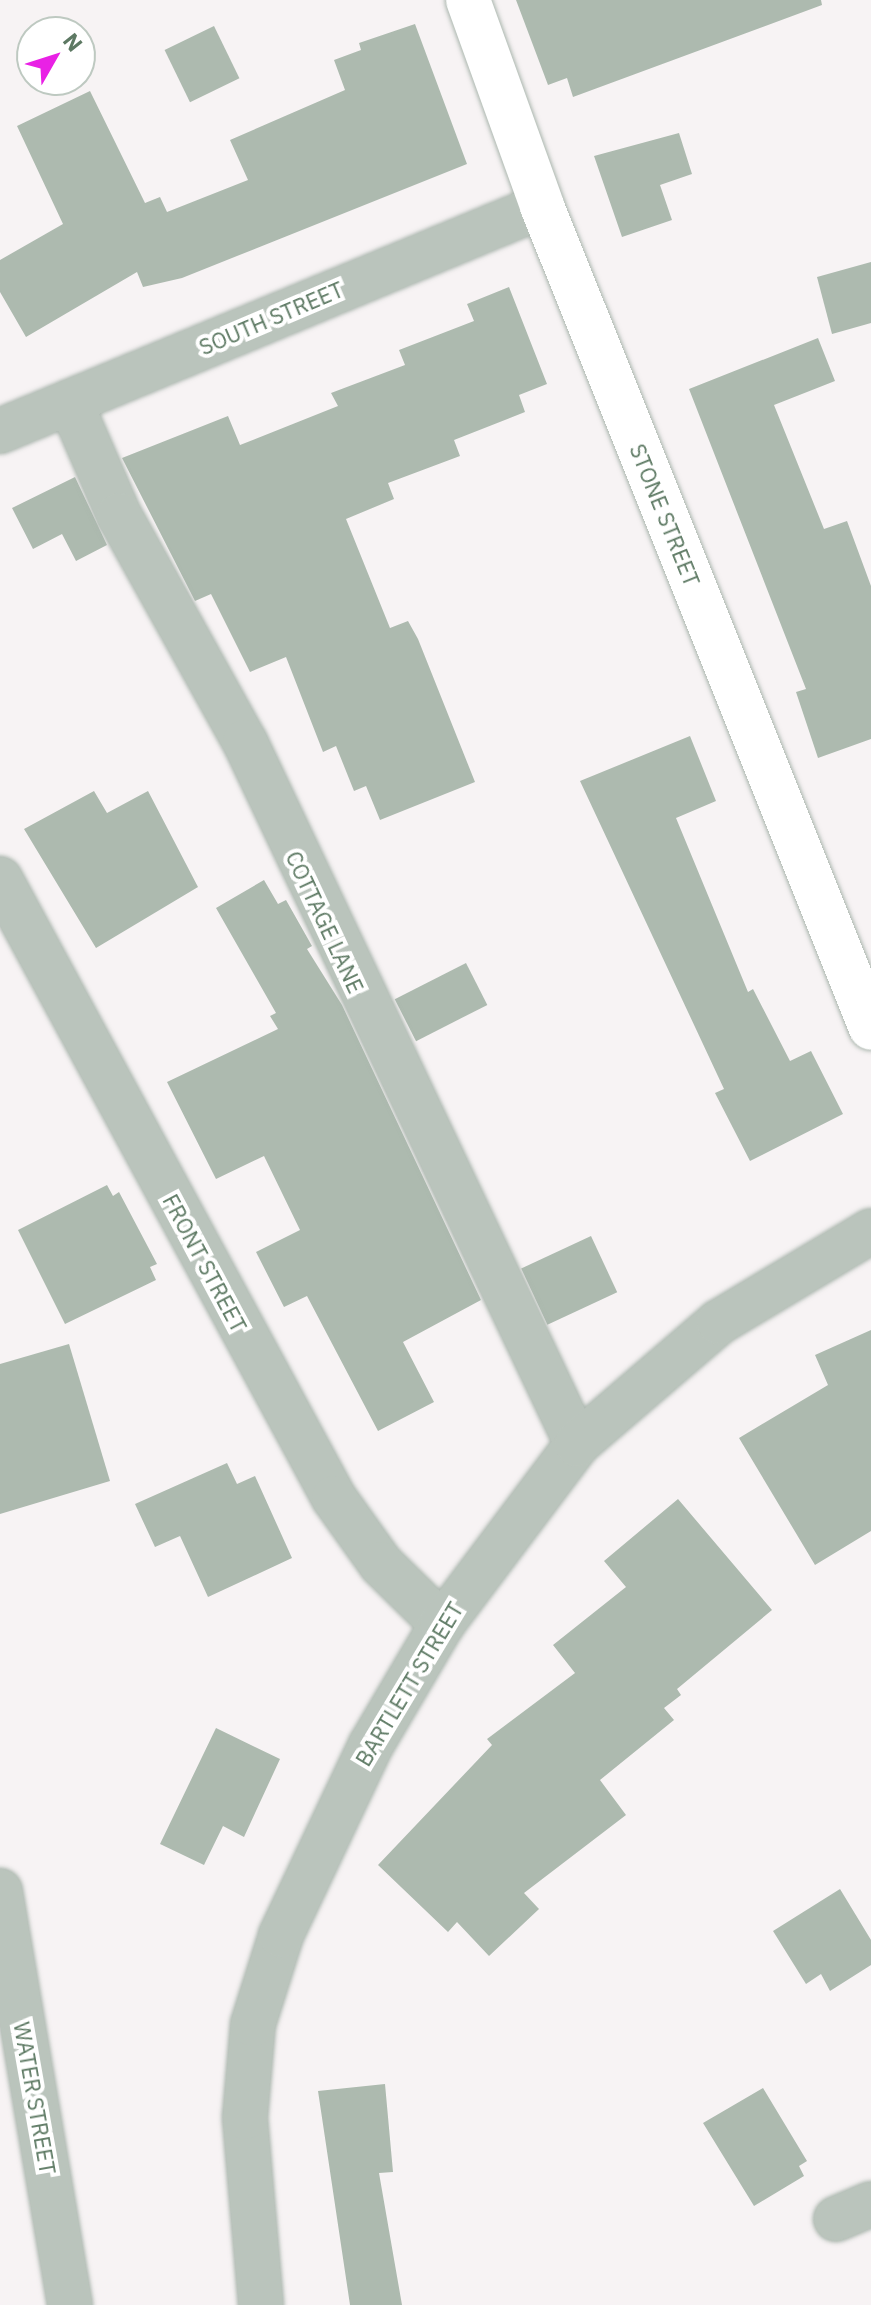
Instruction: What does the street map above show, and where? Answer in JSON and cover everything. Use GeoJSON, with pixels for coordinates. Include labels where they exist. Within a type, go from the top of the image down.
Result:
{"type":"FeatureCollection","features":[{"type":"Feature","properties":{"kind":"main road","name":"STONE STREET"},"geometry":{"type":"LineString","coordinates":[[468,0],[542,206],[871,1028]]}},
{"type":"Feature","properties":{"kind":"street","name":"SOUTH STREET"},"geometry":{"type":"LineString","coordinates":[[0,431],[542,206]]}},
{"type":"Feature","properties":{"kind":"street","name":"COTTAGE LANE"},"geometry":{"type":"LineString","coordinates":[[70,402],[119,515],[245,742],[577,1444]]}},
{"type":"Feature","properties":{"kind":"street","name":"FRONT STREET"},"geometry":{"type":"LineString","coordinates":[[0,879],[312,1461],[381,1564],[442,1624]]}},
{"type":"Feature","properties":{"kind":"street","name":"BARTLETT STREET"},"geometry":{"type":"LineString","coordinates":[[261,2305],[245,2117],[253,2024],[281,1935],[324,1838],[442,1624],[577,1444],[719,1322],[871,1231]]}},
{"type":"Feature","properties":{"kind":"street","name":"WATER STREET"},"geometry":{"type":"LineString","coordinates":[[0,1891],[70,2305]]}},
{"type":"Feature","properties":{"kind":"building"},"geometry":{"type":"Polygon","coordinates":[[[516,0],[821,0],[822,5],[573,97],[567,78],[548,85],[516,0]]]}},
{"type":"Feature","properties":{"kind":"building"},"geometry":{"type":"Polygon","coordinates":[[[415,24],[467,164],[182,278],[143,287],[137,272],[26,337],[0,292],[0,260],[63,224],[17,126],[80,96],[92,96],[145,203],[160,197],[167,212],[248,180],[230,140],[345,90],[334,60],[361,50],[359,43],[415,24]]]}},
{"type":"Feature","properties":{"kind":"building"},"geometry":{"type":"Polygon","coordinates":[[[214,26],[239,78],[190,102],[165,50],[214,26]]]}},
{"type":"Feature","properties":{"kind":"building"},"geometry":{"type":"Polygon","coordinates":[[[679,133],[692,174],[660,185],[672,220],[622,237],[594,156],[679,133]]]}},
{"type":"Feature","properties":{"kind":"building"},"geometry":{"type":"Polygon","coordinates":[[[871,262],[871,323],[832,334],[817,277],[871,262]]]}},
{"type":"Feature","properties":{"kind":"building"},"geometry":{"type":"Polygon","coordinates":[[[509,287],[547,384],[519,395],[525,412],[454,440],[460,456],[388,483],[394,499],[346,519],[390,628],[408,621],[418,639],[475,782],[380,820],[366,786],[354,791],[336,746],[323,752],[286,657],[250,672],[211,594],[195,601],[122,458],[228,416],[240,445],[338,406],[331,393],[405,365],[399,350],[474,321],[467,304],[509,287]]]}},
{"type":"Feature","properties":{"kind":"building"},"geometry":{"type":"Polygon","coordinates":[[[818,338],[835,381],[774,405],[824,529],[847,521],[871,586],[871,739],[818,758],[796,692],[806,689],[689,389],[818,338]]]}},
{"type":"Feature","properties":{"kind":"building"},"geometry":{"type":"Polygon","coordinates":[[[75,477],[107,545],[76,561],[62,534],[33,549],[12,508],[75,477]]]}},
{"type":"Feature","properties":{"kind":"building"},"geometry":{"type":"Polygon","coordinates":[[[690,736],[716,801],[676,818],[748,992],[753,989],[790,1061],[811,1051],[843,1114],[750,1161],[715,1093],[724,1089],[580,781],[690,736]]]}},
{"type":"Feature","properties":{"kind":"building"},"geometry":{"type":"Polygon","coordinates":[[[94,791],[107,813],[148,791],[198,887],[96,948],[24,829],[94,791]]]}},
{"type":"Feature","properties":{"kind":"building"},"geometry":{"type":"Polygon","coordinates":[[[264,880],[278,904],[286,900],[312,946],[307,949],[342,1005],[481,1300],[403,1342],[434,1402],[378,1431],[307,1296],[284,1307],[256,1252],[300,1230],[264,1156],[216,1179],[167,1082],[278,1029],[270,1016],[276,1013],[216,908],[264,880]]]}},
{"type":"Feature","properties":{"kind":"building"},"geometry":{"type":"Polygon","coordinates":[[[466,963],[487,1005],[416,1041],[395,999],[466,963]]]}},
{"type":"Feature","properties":{"kind":"building"},"geometry":{"type":"Polygon","coordinates":[[[107,1185],[113,1196],[119,1192],[157,1264],[150,1267],[156,1280],[65,1324],[18,1230],[107,1185]]]}},
{"type":"Feature","properties":{"kind":"building"},"geometry":{"type":"Polygon","coordinates":[[[591,1236],[617,1292],[547,1325],[521,1269],[591,1236]]]}},
{"type":"Feature","properties":{"kind":"building"},"geometry":{"type":"Polygon","coordinates":[[[871,1330],[871,1531],[815,1565],[739,1438],[828,1385],[815,1355],[871,1330]]]}},
{"type":"Feature","properties":{"kind":"building"},"geometry":{"type":"Polygon","coordinates":[[[69,1344],[110,1481],[0,1514],[0,1364],[69,1344]]]}},
{"type":"Feature","properties":{"kind":"building"},"geometry":{"type":"Polygon","coordinates":[[[227,1463],[237,1484],[255,1476],[292,1558],[208,1597],[180,1536],[155,1547],[135,1504],[227,1463]]]}},
{"type":"Feature","properties":{"kind":"building"},"geometry":{"type":"Polygon","coordinates":[[[678,1499],[772,1610],[677,1689],[681,1695],[664,1708],[674,1720],[600,1780],[626,1815],[524,1893],[539,1909],[489,1956],[457,1922],[448,1932],[378,1865],[492,1745],[487,1739],[575,1673],[553,1645],[626,1587],[604,1561],[678,1499]]]}},
{"type":"Feature","properties":{"kind":"building"},"geometry":{"type":"Polygon","coordinates":[[[216,1728],[280,1759],[244,1837],[223,1826],[204,1865],[160,1844],[216,1728]]]}},
{"type":"Feature","properties":{"kind":"building"},"geometry":{"type":"Polygon","coordinates":[[[840,1889],[871,1940],[871,1965],[830,1991],[821,1974],[806,1984],[773,1931],[840,1889]]]}},
{"type":"Feature","properties":{"kind":"building"},"geometry":{"type":"Polygon","coordinates":[[[385,2084],[393,2172],[379,2173],[402,2305],[350,2305],[318,2091],[385,2084]]]}},
{"type":"Feature","properties":{"kind":"building"},"geometry":{"type":"Polygon","coordinates":[[[763,2088],[807,2161],[799,2166],[804,2176],[754,2206],[703,2123],[763,2088]]]}}]}
